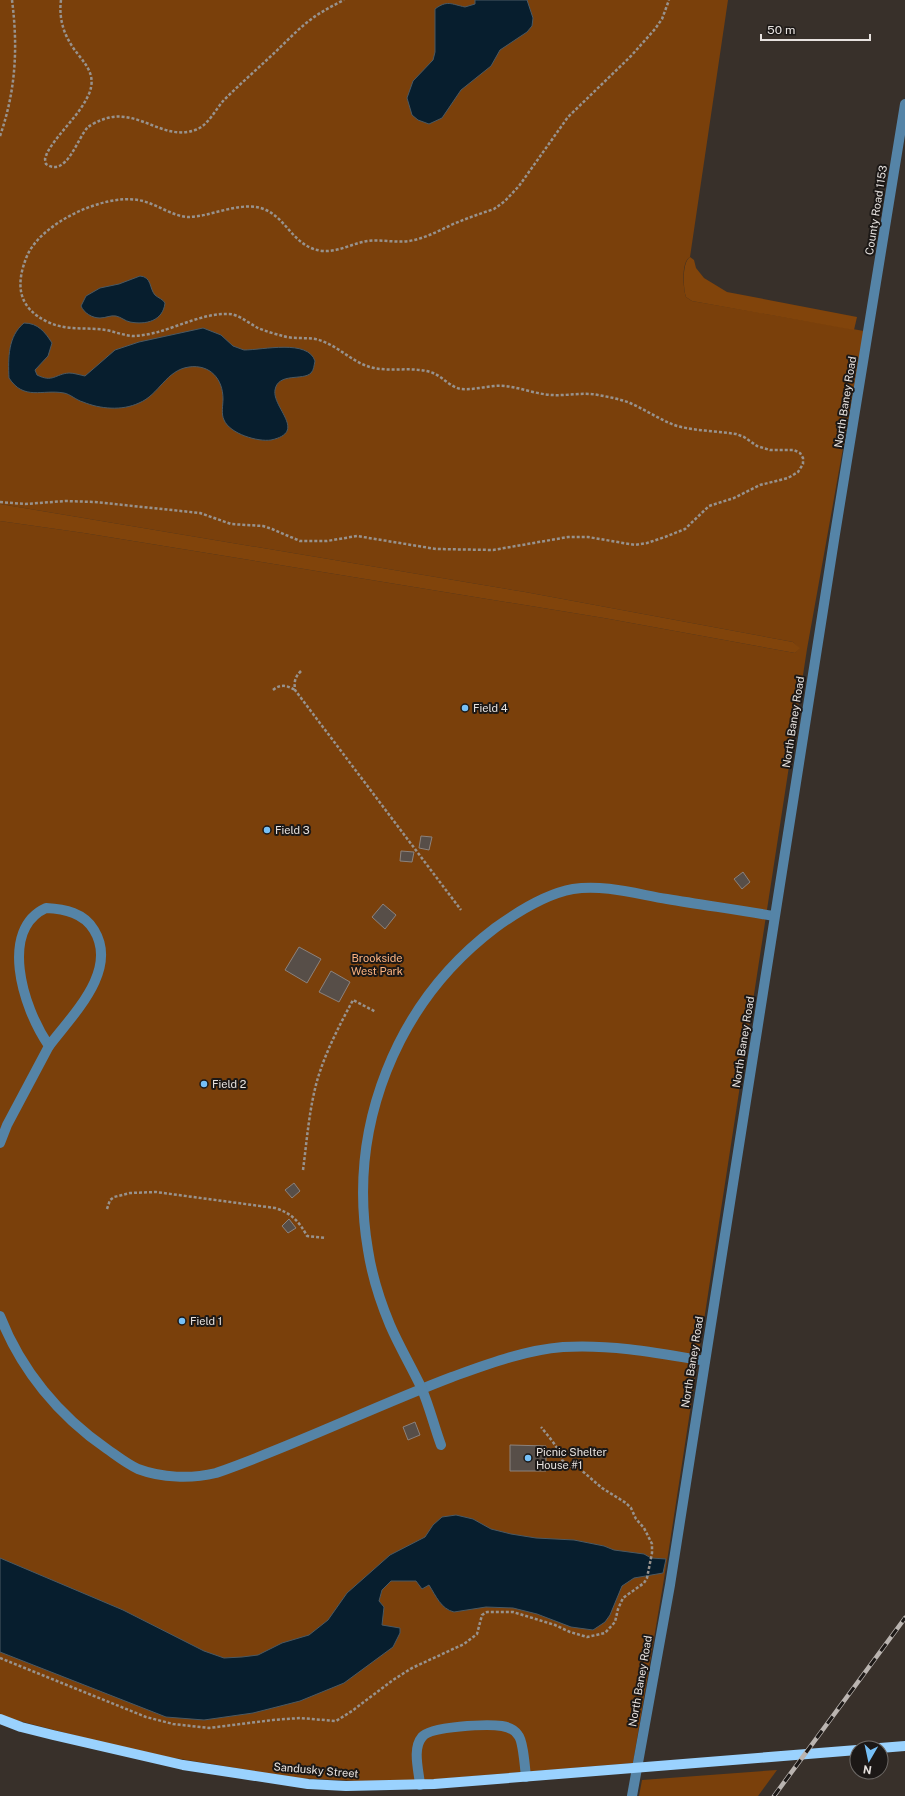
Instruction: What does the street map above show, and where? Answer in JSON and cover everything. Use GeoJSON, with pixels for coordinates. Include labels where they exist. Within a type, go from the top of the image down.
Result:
{"type":"FeatureCollection","features":[{"type":"Feature","properties":{"kind":"main road","name":"Sandusky Street"},"geometry":{"type":"LineString","coordinates":[[0,1719],[21,1727],[183,1765],[308,1784],[346,1786],[420,1785],[849,1751]]}},
{"type":"Feature","properties":{"kind":"main road"},"geometry":{"type":"LineString","coordinates":[[889,1747],[905,1746]]}},
{"type":"Feature","properties":{"kind":"street","name":"County Road 1153"},"geometry":{"type":"LineString","coordinates":[[870,320],[905,104]]}},
{"type":"Feature","properties":{"kind":"street","name":"North Baney Road"},"geometry":{"type":"LineString","coordinates":[[632,1796],[636,1767],[670,1585],[774,916],[870,320]]}},
{"type":"Feature","properties":{"kind":"street"},"geometry":{"type":"LineString","coordinates":[[440,1445],[422,1389],[397,1340],[382,1304],[368,1251],[363,1208],[367,1140],[382,1081],[401,1038],[424,1000],[452,967],[491,931],[506,920],[539,901],[571,890],[606,889],[774,916]]}},
{"type":"Feature","properties":{"kind":"street"},"geometry":{"type":"LineString","coordinates":[[0,1143],[7,1125],[49,1046],[93,985],[99,973],[102,953],[99,939],[91,925],[83,917],[58,909],[46,908],[27,914],[14,928]]}},
{"type":"Feature","properties":{"kind":"street"},"geometry":{"type":"LineString","coordinates":[[11,979],[29,1016],[49,1046]]}},
{"type":"Feature","properties":{"kind":"street"},"geometry":{"type":"LineString","coordinates":[[0,1316],[22,1362],[46,1394],[91,1438],[122,1460],[138,1468],[154,1474],[186,1477],[216,1473],[422,1389],[496,1361],[562,1347],[598,1346],[638,1350],[705,1361]]}},
{"type":"Feature","properties":{"kind":"street"},"geometry":{"type":"LineString","coordinates":[[420,1785],[417,1756],[418,1743],[422,1737],[427,1732],[435,1730],[475,1726],[501,1726],[512,1729],[520,1736],[526,1776]]}},
{"type":"Feature","properties":{"kind":"path"},"geometry":{"type":"LineString","coordinates":[[0,136],[6,119],[16,65],[12,0]]}},
{"type":"Feature","properties":{"kind":"path"},"geometry":{"type":"LineString","coordinates":[[61,0],[60,15],[64,30],[69,42],[86,64],[90,73],[91,84],[88,95],[47,153],[45,159],[46,164],[51,167],[58,167],[65,162],[88,127],[109,117],[120,116],[132,118],[171,132],[195,130],[204,125],[223,101],[305,24],[323,11],[344,0]]}},
{"type":"Feature","properties":{"kind":"path"},"geometry":{"type":"LineString","coordinates":[[0,502],[25,504],[65,501],[95,502],[200,514],[231,524],[263,526],[300,541],[327,541],[357,536],[436,549],[493,550],[568,536],[588,537],[635,544],[647,543],[665,538],[685,528],[709,506],[734,498],[760,485],[788,478],[798,472],[803,464],[803,458],[800,453],[794,450],[770,450],[758,446],[736,434],[680,426],[665,421],[626,401],[611,397],[592,394],[573,396],[549,395],[502,386],[457,389],[434,373],[422,370],[378,369],[363,365],[321,341],[283,337],[258,328],[236,316],[228,314],[196,320],[160,332],[129,336],[91,328],[66,327],[50,324],[37,316],[26,305],[21,294],[22,269],[29,252],[37,239],[47,230],[89,207],[107,202],[124,199],[139,200],[172,213],[187,217],[235,208],[262,208],[277,218],[296,238],[307,246],[321,251],[335,251],[369,241],[411,241],[494,209],[505,201],[519,186],[568,117],[631,56],[655,29],[662,19],[669,0]]}},
{"type":"Feature","properties":{"kind":"path"},"geometry":{"type":"LineString","coordinates":[[301,671],[294,682],[296,690],[461,910]]}},
{"type":"Feature","properties":{"kind":"path"},"geometry":{"type":"LineString","coordinates":[[273,690],[282,686],[288,686],[296,690]]}},
{"type":"Feature","properties":{"kind":"path"},"geometry":{"type":"LineString","coordinates":[[303,1170],[310,1111],[317,1082],[324,1059],[342,1019],[353,1000],[376,1012]]}},
{"type":"Feature","properties":{"kind":"path"},"geometry":{"type":"LineString","coordinates":[[107,1209],[110,1200],[114,1197],[130,1193],[156,1192],[280,1210],[292,1215],[307,1236],[326,1238]]}},
{"type":"Feature","properties":{"kind":"path"},"geometry":{"type":"LineString","coordinates":[[0,1658],[146,1717],[173,1724],[209,1728],[300,1718],[336,1722],[406,1672],[464,1644],[477,1634],[482,1615],[487,1612],[514,1612],[587,1637],[605,1633],[615,1622],[618,1609],[623,1598],[644,1583],[647,1578],[652,1553],[652,1544],[644,1528],[636,1519],[631,1508],[610,1492],[602,1488],[580,1469],[569,1466],[562,1460],[559,1449],[551,1442],[541,1427]]}},
{"type":"Feature","properties":{"kind":"green space","name":"Brookside West Park"},"geometry":{"type":"Polygon","coordinates":[[[0,0],[728,0],[690,257],[685,264],[684,269],[684,288],[686,297],[692,301],[864,331],[807,649],[668,1555],[633,1763],[438,1779],[377,1782],[297,1778],[168,1757],[89,1739],[0,1716],[0,521],[84,533],[604,618],[795,653],[799,648],[793,642],[525,592],[0,504],[0,0]]]}},
{"type":"Feature","properties":{"kind":"green space"},"geometry":{"type":"Polygon","coordinates":[[[777,1770],[758,1796],[639,1796],[642,1780],[777,1770]]]}},
{"type":"Feature","properties":{"kind":"shaded area"},"geometry":{"type":"Polygon","coordinates":[[[690,257],[694,260],[696,268],[704,278],[727,292],[857,317],[854,330],[692,301],[686,297],[684,288],[684,269],[687,260],[690,257]]]}},
{"type":"Feature","properties":{"kind":"shaded area"},"geometry":{"type":"Polygon","coordinates":[[[0,504],[525,592],[793,642],[800,648],[795,653],[604,618],[84,533],[0,521],[0,504]]]}},
{"type":"Feature","properties":{"kind":"water"},"geometry":{"type":"Polygon","coordinates":[[[475,0],[527,0],[533,18],[532,26],[527,32],[500,50],[491,66],[461,90],[442,118],[429,124],[418,120],[412,115],[407,98],[413,81],[433,60],[435,52],[435,9],[443,4],[453,4],[465,7],[475,4],[475,0]]]}},
{"type":"Feature","properties":{"kind":"water"},"geometry":{"type":"Polygon","coordinates":[[[140,276],[147,278],[155,295],[165,303],[164,309],[157,318],[148,322],[136,323],[116,316],[97,318],[89,315],[82,309],[81,306],[86,296],[100,288],[119,284],[140,276]]]}},
{"type":"Feature","properties":{"kind":"water"},"geometry":{"type":"Polygon","coordinates":[[[24,323],[37,326],[47,335],[52,343],[48,356],[35,370],[37,375],[47,378],[69,373],[85,376],[115,350],[139,342],[203,328],[221,335],[233,346],[244,350],[284,347],[294,348],[304,350],[311,354],[315,361],[311,373],[286,379],[277,384],[275,397],[286,419],[288,425],[287,431],[282,436],[271,440],[259,440],[238,433],[227,425],[224,420],[222,410],[223,399],[221,385],[214,374],[203,368],[189,367],[181,369],[168,378],[146,399],[132,406],[118,408],[104,408],[80,401],[64,393],[27,392],[15,385],[9,378],[10,348],[15,334],[24,323]]]}},
{"type":"Feature","properties":{"kind":"water"},"geometry":{"type":"Polygon","coordinates":[[[456,1515],[473,1519],[491,1529],[511,1534],[536,1538],[574,1540],[604,1546],[614,1550],[644,1554],[651,1558],[666,1559],[663,1573],[634,1578],[622,1586],[610,1615],[605,1622],[593,1630],[571,1627],[537,1614],[513,1608],[486,1607],[454,1612],[442,1605],[429,1585],[422,1589],[416,1581],[391,1581],[382,1590],[379,1601],[384,1607],[382,1625],[400,1628],[400,1633],[393,1647],[344,1683],[300,1701],[253,1713],[204,1720],[166,1717],[0,1652],[0,1558],[123,1610],[204,1651],[224,1658],[242,1657],[258,1655],[282,1643],[309,1635],[328,1620],[347,1593],[390,1555],[425,1537],[433,1525],[442,1517],[456,1515]]]}},
{"type":"Feature","properties":{"kind":"building"},"geometry":{"type":"Polygon","coordinates":[[[421,836],[432,837],[429,850],[419,848],[421,836]]]}},
{"type":"Feature","properties":{"kind":"building"},"geometry":{"type":"Polygon","coordinates":[[[401,851],[414,852],[412,862],[400,861],[401,851]]]}},
{"type":"Feature","properties":{"kind":"building"},"geometry":{"type":"Polygon","coordinates":[[[743,872],[750,882],[742,889],[734,879],[743,872]]]}},
{"type":"Feature","properties":{"kind":"building"},"geometry":{"type":"Polygon","coordinates":[[[383,904],[396,915],[385,929],[372,917],[383,904]]]}},
{"type":"Feature","properties":{"kind":"building"},"geometry":{"type":"Polygon","coordinates":[[[299,947],[321,959],[307,983],[285,970],[299,947]]]}},
{"type":"Feature","properties":{"kind":"building"},"geometry":{"type":"Polygon","coordinates":[[[331,971],[350,982],[339,1002],[319,992],[331,971]]]}},
{"type":"Feature","properties":{"kind":"building"},"geometry":{"type":"Polygon","coordinates":[[[294,1183],[300,1191],[292,1198],[285,1190],[294,1183]]]}},
{"type":"Feature","properties":{"kind":"building"},"geometry":{"type":"Polygon","coordinates":[[[289,1219],[296,1228],[288,1233],[282,1226],[289,1219]]]}},
{"type":"Feature","properties":{"kind":"building"},"geometry":{"type":"Polygon","coordinates":[[[415,1422],[420,1435],[408,1440],[403,1427],[415,1422]]]}},
{"type":"Feature","properties":{"kind":"building","name":"Picnic Shelter House #1"},"geometry":{"type":"Polygon","coordinates":[[[510,1445],[546,1446],[546,1471],[510,1471],[510,1445]]]}},
{"type":"Feature","properties":{"kind":"railway"},"geometry":{"type":"LineString","coordinates":[[774,1796],[905,1618]]}},
{"type":"Feature","properties":{"kind":"place","name":"Field 4"},"geometry":{"type":"Point","coordinates":[465,708]}},
{"type":"Feature","properties":{"kind":"place","name":"Field 3"},"geometry":{"type":"Point","coordinates":[267,830]}},
{"type":"Feature","properties":{"kind":"place","name":"Field 2"},"geometry":{"type":"Point","coordinates":[204,1084]}},
{"type":"Feature","properties":{"kind":"place","name":"Field 1"},"geometry":{"type":"Point","coordinates":[182,1321]}},
{"type":"Feature","properties":{"kind":"place","name":"Picnic Shelter House #1"},"geometry":{"type":"Point","coordinates":[528,1458]}}]}
